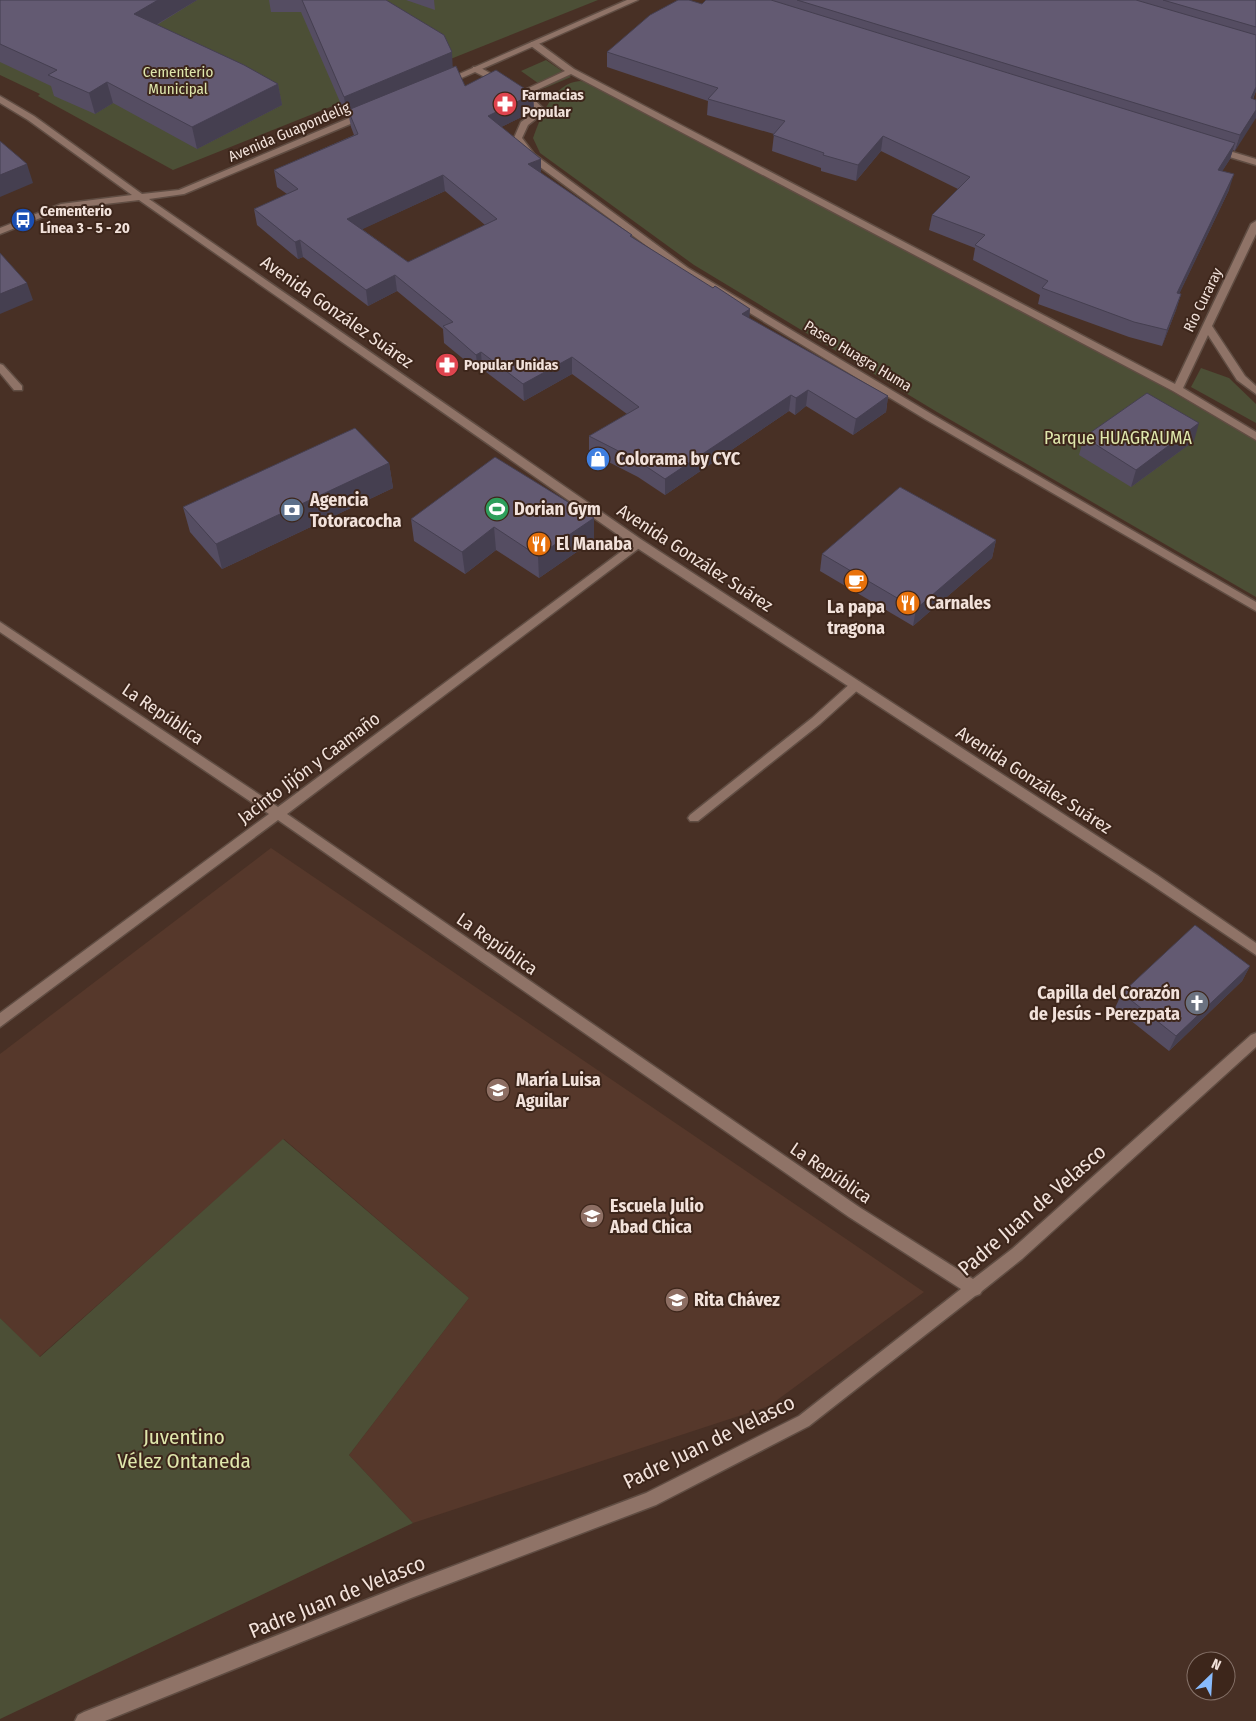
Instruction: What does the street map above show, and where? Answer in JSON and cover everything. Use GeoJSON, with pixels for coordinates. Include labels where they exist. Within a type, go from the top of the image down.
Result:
{"type":"FeatureCollection","features":[{"type":"Feature","properties":{"kind":"street"},"geometry":{"type":"LineString","coordinates":[[439,84],[634,0]]}},
{"type":"Feature","properties":{"kind":"street"},"geometry":{"type":"LineString","coordinates":[[534,44],[571,72],[1177,389],[1256,437]]}},
{"type":"Feature","properties":{"kind":"street","name":"Paseo Huagra Huma"},"geometry":{"type":"LineString","coordinates":[[476,69],[514,89],[542,111],[524,124],[518,138],[531,156],[685,270],[929,417],[1256,607]]}},
{"type":"Feature","properties":{"kind":"street"},"geometry":{"type":"LineString","coordinates":[[514,89],[571,72]]}},
{"type":"Feature","properties":{"kind":"street","name":"Avenida González Suárez"},"geometry":{"type":"LineString","coordinates":[[0,99],[31,118],[141,197],[638,543],[1145,873],[1256,950]]}},
{"type":"Feature","properties":{"kind":"street","name":"Avenida Guapondelig"},"geometry":{"type":"LineString","coordinates":[[0,231],[60,207],[181,192],[374,111]]}},
{"type":"Feature","properties":{"kind":"street"},"geometry":{"type":"LineString","coordinates":[[1208,148],[1256,162]]}},
{"type":"Feature","properties":{"kind":"street","name":"Río Curaray"},"geometry":{"type":"LineString","coordinates":[[1177,389],[1256,224]]}},
{"type":"Feature","properties":{"kind":"street"},"geometry":{"type":"LineString","coordinates":[[1207,326],[1241,378],[1256,391]]}},
{"type":"Feature","properties":{"kind":"street"},"geometry":{"type":"LineString","coordinates":[[0,367],[18,388]]}},
{"type":"Feature","properties":{"kind":"street","name":"Jacinto Jijón y Caamaño"},"geometry":{"type":"LineString","coordinates":[[0,1021],[570,596],[638,543]]}},
{"type":"Feature","properties":{"kind":"street","name":"La República"},"geometry":{"type":"LineString","coordinates":[[0,626],[277,814],[854,1212],[975,1289]]}},
{"type":"Feature","properties":{"kind":"street"},"geometry":{"type":"LineString","coordinates":[[694,818],[816,721],[856,685]]}},
{"type":"Feature","properties":{"kind":"street","name":"Padre Juan de Velasco"},"geometry":{"type":"LineString","coordinates":[[84,1721],[411,1590],[650,1498],[804,1421],[919,1330],[975,1289],[1017,1254],[1256,1039]]}},
{"type":"Feature","properties":{"kind":"shaded area","name":"Escuela Julio Abad Chica"},"geometry":{"type":"Polygon","coordinates":[[[271,848],[924,1292],[769,1406],[413,1523],[349,1455],[469,1298],[284,1139],[39,1357],[0,1318],[0,1054],[271,848]]]}},
{"type":"Feature","properties":{"kind":"green space","name":"Cementerio Municipal"},"geometry":{"type":"Polygon","coordinates":[[[0,0],[598,0],[173,170],[38,96],[40,94],[0,75],[0,0]]]}},
{"type":"Feature","properties":{"kind":"green space"},"geometry":{"type":"Polygon","coordinates":[[[546,60],[571,77],[545,88],[521,71],[546,60]]]}},
{"type":"Feature","properties":{"kind":"green space","name":"Parque HUAGRAUMA"},"geometry":{"type":"Polygon","coordinates":[[[580,81],[586,82],[1146,377],[1256,440],[1256,597],[937,412],[694,265],[540,153],[533,138],[549,102],[562,88],[580,81]]]}},
{"type":"Feature","properties":{"kind":"green space"},"geometry":{"type":"Polygon","coordinates":[[[1201,368],[1229,378],[1256,404],[1256,423],[1191,387],[1201,368]]]}},
{"type":"Feature","properties":{"kind":"green space","name":"Juventino Vélez Ontaneda"},"geometry":{"type":"Polygon","coordinates":[[[283,1139],[469,1298],[349,1455],[413,1523],[0,1719],[0,1318],[40,1357],[283,1139]]]}},
{"type":"Feature","properties":{"kind":"building"},"geometry":{"type":"Polygon","coordinates":[[[0,0],[158,0],[134,14],[244,65],[278,84],[192,127],[107,82],[89,93],[48,75],[57,70],[0,44],[0,0]]]}},
{"type":"Feature","properties":{"kind":"building"},"geometry":{"type":"Polygon","coordinates":[[[302,0],[386,0],[444,35],[452,52],[344,97],[302,0]]]}},
{"type":"Feature","properties":{"kind":"building"},"geometry":{"type":"Polygon","coordinates":[[[678,0],[689,0],[702,4],[706,0],[771,0],[1235,143],[1218,170],[1234,174],[1177,293],[1181,294],[1167,330],[1134,322],[1042,288],[1048,281],[975,245],[985,235],[932,215],[970,177],[883,136],[858,165],[823,155],[824,153],[773,135],[785,121],[708,99],[718,88],[607,52],[650,15],[678,0]]]}},
{"type":"Feature","properties":{"kind":"building"},"geometry":{"type":"Polygon","coordinates":[[[797,0],[1136,0],[1256,35],[1256,87],[1251,98],[1256,100],[1256,110],[1240,135],[797,0]]]}},
{"type":"Feature","properties":{"kind":"building"},"geometry":{"type":"Polygon","coordinates":[[[1163,0],[1256,0],[1256,27],[1163,0]]]}},
{"type":"Feature","properties":{"kind":"building"},"geometry":{"type":"Polygon","coordinates":[[[456,66],[465,86],[496,70],[533,94],[488,116],[541,159],[528,164],[632,235],[630,236],[750,309],[742,314],[888,396],[856,419],[808,390],[796,398],[791,395],[665,479],[638,461],[589,436],[639,407],[572,357],[523,384],[481,352],[476,355],[443,326],[453,322],[395,275],[366,290],[300,240],[295,242],[254,209],[298,189],[274,170],[358,134],[348,110],[456,66]],[[443,175],[347,219],[408,262],[497,219],[443,175]]]}},
{"type":"Feature","properties":{"kind":"building"},"geometry":{"type":"Polygon","coordinates":[[[0,141],[27,164],[0,175],[0,141]]]}},
{"type":"Feature","properties":{"kind":"building"},"geometry":{"type":"Polygon","coordinates":[[[0,253],[27,283],[0,294],[0,253]]]}},
{"type":"Feature","properties":{"kind":"building"},"geometry":{"type":"Polygon","coordinates":[[[1147,393],[1199,423],[1136,470],[1084,437],[1147,393]]]}},
{"type":"Feature","properties":{"kind":"building"},"geometry":{"type":"Polygon","coordinates":[[[355,428],[389,463],[216,544],[183,507],[355,428]]]}},
{"type":"Feature","properties":{"kind":"building"},"geometry":{"type":"Polygon","coordinates":[[[495,457],[594,518],[538,556],[494,527],[462,552],[411,519],[495,457]]]}},
{"type":"Feature","properties":{"kind":"building"},"geometry":{"type":"Polygon","coordinates":[[[900,487],[996,540],[916,609],[822,554],[900,487]]]}},
{"type":"Feature","properties":{"kind":"building"},"geometry":{"type":"Polygon","coordinates":[[[1195,925],[1250,966],[1176,1036],[1122,993],[1195,925]]]}},
{"type":"Feature","properties":{"kind":"place","name":"Farmacias Popular"},"geometry":{"type":"Point","coordinates":[505,104]}},
{"type":"Feature","properties":{"kind":"place","name":"Cementerio Línea 3 - 5 - 20"},"geometry":{"type":"Point","coordinates":[23,220]}},
{"type":"Feature","properties":{"kind":"place","name":"Popular Unidas"},"geometry":{"type":"Point","coordinates":[447,365]}},
{"type":"Feature","properties":{"kind":"place","name":"Colorama by CYC"},"geometry":{"type":"Point","coordinates":[598,459]}},
{"type":"Feature","properties":{"kind":"place","name":"Dorian Gym"},"geometry":{"type":"Point","coordinates":[497,509]}},
{"type":"Feature","properties":{"kind":"place","name":"Agencia Totoracocha"},"geometry":{"type":"Point","coordinates":[292,510]}},
{"type":"Feature","properties":{"kind":"place","name":"El Manaba"},"geometry":{"type":"Point","coordinates":[539,544]}},
{"type":"Feature","properties":{"kind":"place","name":"La papa tragona"},"geometry":{"type":"Point","coordinates":[856,581]}},
{"type":"Feature","properties":{"kind":"place","name":"Carnales"},"geometry":{"type":"Point","coordinates":[908,603]}},
{"type":"Feature","properties":{"kind":"place","name":"Capilla del Corazón de Jesús - Perezpata"},"geometry":{"type":"Point","coordinates":[1197,1003]}},
{"type":"Feature","properties":{"kind":"place","name":"María Luisa Aguilar"},"geometry":{"type":"Point","coordinates":[498,1090]}},
{"type":"Feature","properties":{"kind":"place","name":"Escuela Julio Abad Chica"},"geometry":{"type":"Point","coordinates":[592,1216]}},
{"type":"Feature","properties":{"kind":"place","name":"Rita Chávez"},"geometry":{"type":"Point","coordinates":[677,1300]}}]}
